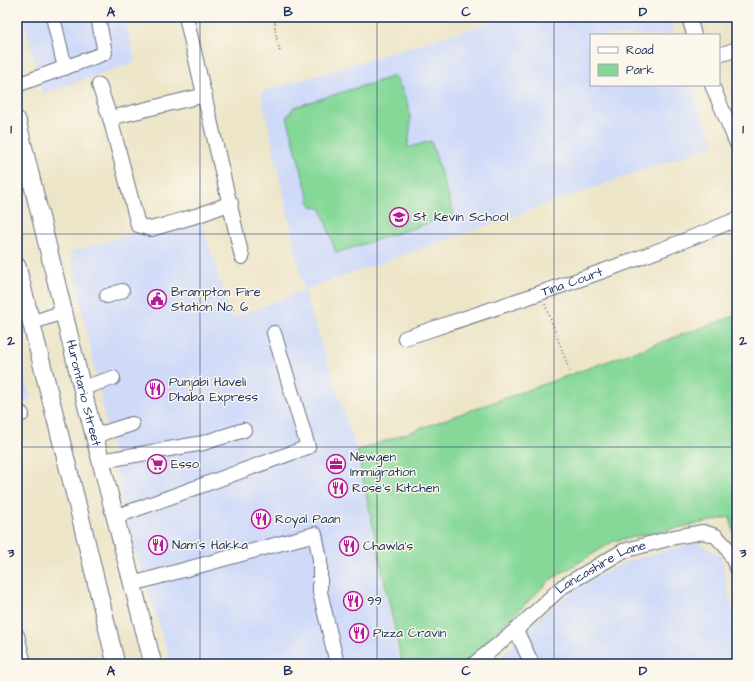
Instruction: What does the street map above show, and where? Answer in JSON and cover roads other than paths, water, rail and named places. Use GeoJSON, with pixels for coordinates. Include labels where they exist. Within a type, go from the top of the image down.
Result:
{"type":"FeatureCollection","features":[{"type":"Feature","properties":{"kind":"main road","name":"Hurontario Street"},"geometry":{"type":"LineString","coordinates":[[17,120],[63,312],[153,664]]}},
{"type":"Feature","properties":{"kind":"main road"},"geometry":{"type":"LineString","coordinates":[[17,266],[116,664]]}},
{"type":"Feature","properties":{"kind":"street"},"geometry":{"type":"LineString","coordinates":[[53,17],[65,68]]}},
{"type":"Feature","properties":{"kind":"street"},"geometry":{"type":"LineString","coordinates":[[17,85],[105,53],[98,17]]}},
{"type":"Feature","properties":{"kind":"street"},"geometry":{"type":"LineString","coordinates":[[186,17],[231,203],[242,257]]}},
{"type":"Feature","properties":{"kind":"street"},"geometry":{"type":"LineString","coordinates":[[689,17],[694,34]]}},
{"type":"Feature","properties":{"kind":"street"},"geometry":{"type":"LineString","coordinates":[[720,55],[737,49]]}},
{"type":"Feature","properties":{"kind":"street"},"geometry":{"type":"LineString","coordinates":[[99,86],[110,118],[138,225],[152,229],[199,215],[231,203]]}},
{"type":"Feature","properties":{"kind":"street"},"geometry":{"type":"LineString","coordinates":[[712,86],[737,144]]}},
{"type":"Feature","properties":{"kind":"street"},"geometry":{"type":"LineString","coordinates":[[110,118],[205,95]]}},
{"type":"Feature","properties":{"kind":"street","name":"Tina Court"},"geometry":{"type":"LineString","coordinates":[[405,338],[541,293],[695,237],[737,220]]}},
{"type":"Feature","properties":{"kind":"street"},"geometry":{"type":"LineString","coordinates":[[107,296],[122,291]]}},
{"type":"Feature","properties":{"kind":"street"},"geometry":{"type":"LineString","coordinates":[[32,323],[63,312]]}},
{"type":"Feature","properties":{"kind":"street"},"geometry":{"type":"LineString","coordinates":[[115,519],[126,513],[308,448],[274,333]]}},
{"type":"Feature","properties":{"kind":"street"},"geometry":{"type":"LineString","coordinates":[[82,388],[113,378]]}},
{"type":"Feature","properties":{"kind":"street"},"geometry":{"type":"LineString","coordinates":[[94,436],[132,424]]}},
{"type":"Feature","properties":{"kind":"street"},"geometry":{"type":"LineString","coordinates":[[101,461],[203,443],[244,430]]}},
{"type":"Feature","properties":{"kind":"street","name":"Lancashire Lane"},"geometry":{"type":"LineString","coordinates":[[474,664],[516,630],[562,587],[623,551],[675,537],[703,532],[716,536],[728,549],[737,568]]}},
{"type":"Feature","properties":{"kind":"street"},"geometry":{"type":"LineString","coordinates":[[132,584],[315,534],[320,559],[320,592],[336,664]]}},
{"type":"Feature","properties":{"kind":"street"},"geometry":{"type":"LineString","coordinates":[[516,630],[532,664]]}},
{"type":"Feature","properties":{"kind":"street"},"geometry":{"type":"LineString","coordinates":[[17,635],[24,664]]}},
{"type":"Feature","properties":{"kind":"place","name":"St. Kevin School"},"geometry":{"type":"Point","coordinates":[399,217]}},
{"type":"Feature","properties":{"kind":"place","name":"Brampton Fire Station No. 6"},"geometry":{"type":"Point","coordinates":[157,299]}},
{"type":"Feature","properties":{"kind":"place","name":"Punjabi Haveli Dhaba Express"},"geometry":{"type":"Point","coordinates":[155,389]}},
{"type":"Feature","properties":{"kind":"place","name":"Esso"},"geometry":{"type":"Point","coordinates":[157,464]}},
{"type":"Feature","properties":{"kind":"place","name":"Newgen Immigration"},"geometry":{"type":"Point","coordinates":[336,464]}},
{"type":"Feature","properties":{"kind":"place","name":"Rose’s Kitchen"},"geometry":{"type":"Point","coordinates":[338,488]}},
{"type":"Feature","properties":{"kind":"place","name":"Royal Paan"},"geometry":{"type":"Point","coordinates":[261,519]}},
{"type":"Feature","properties":{"kind":"place","name":"Nam’s Hakka"},"geometry":{"type":"Point","coordinates":[158,545]}},
{"type":"Feature","properties":{"kind":"place","name":"Chawla’s"},"geometry":{"type":"Point","coordinates":[349,546]}},
{"type":"Feature","properties":{"kind":"place","name":"99"},"geometry":{"type":"Point","coordinates":[353,601]}},
{"type":"Feature","properties":{"kind":"place","name":"Pizza Cravin"},"geometry":{"type":"Point","coordinates":[359,633]}}]}
